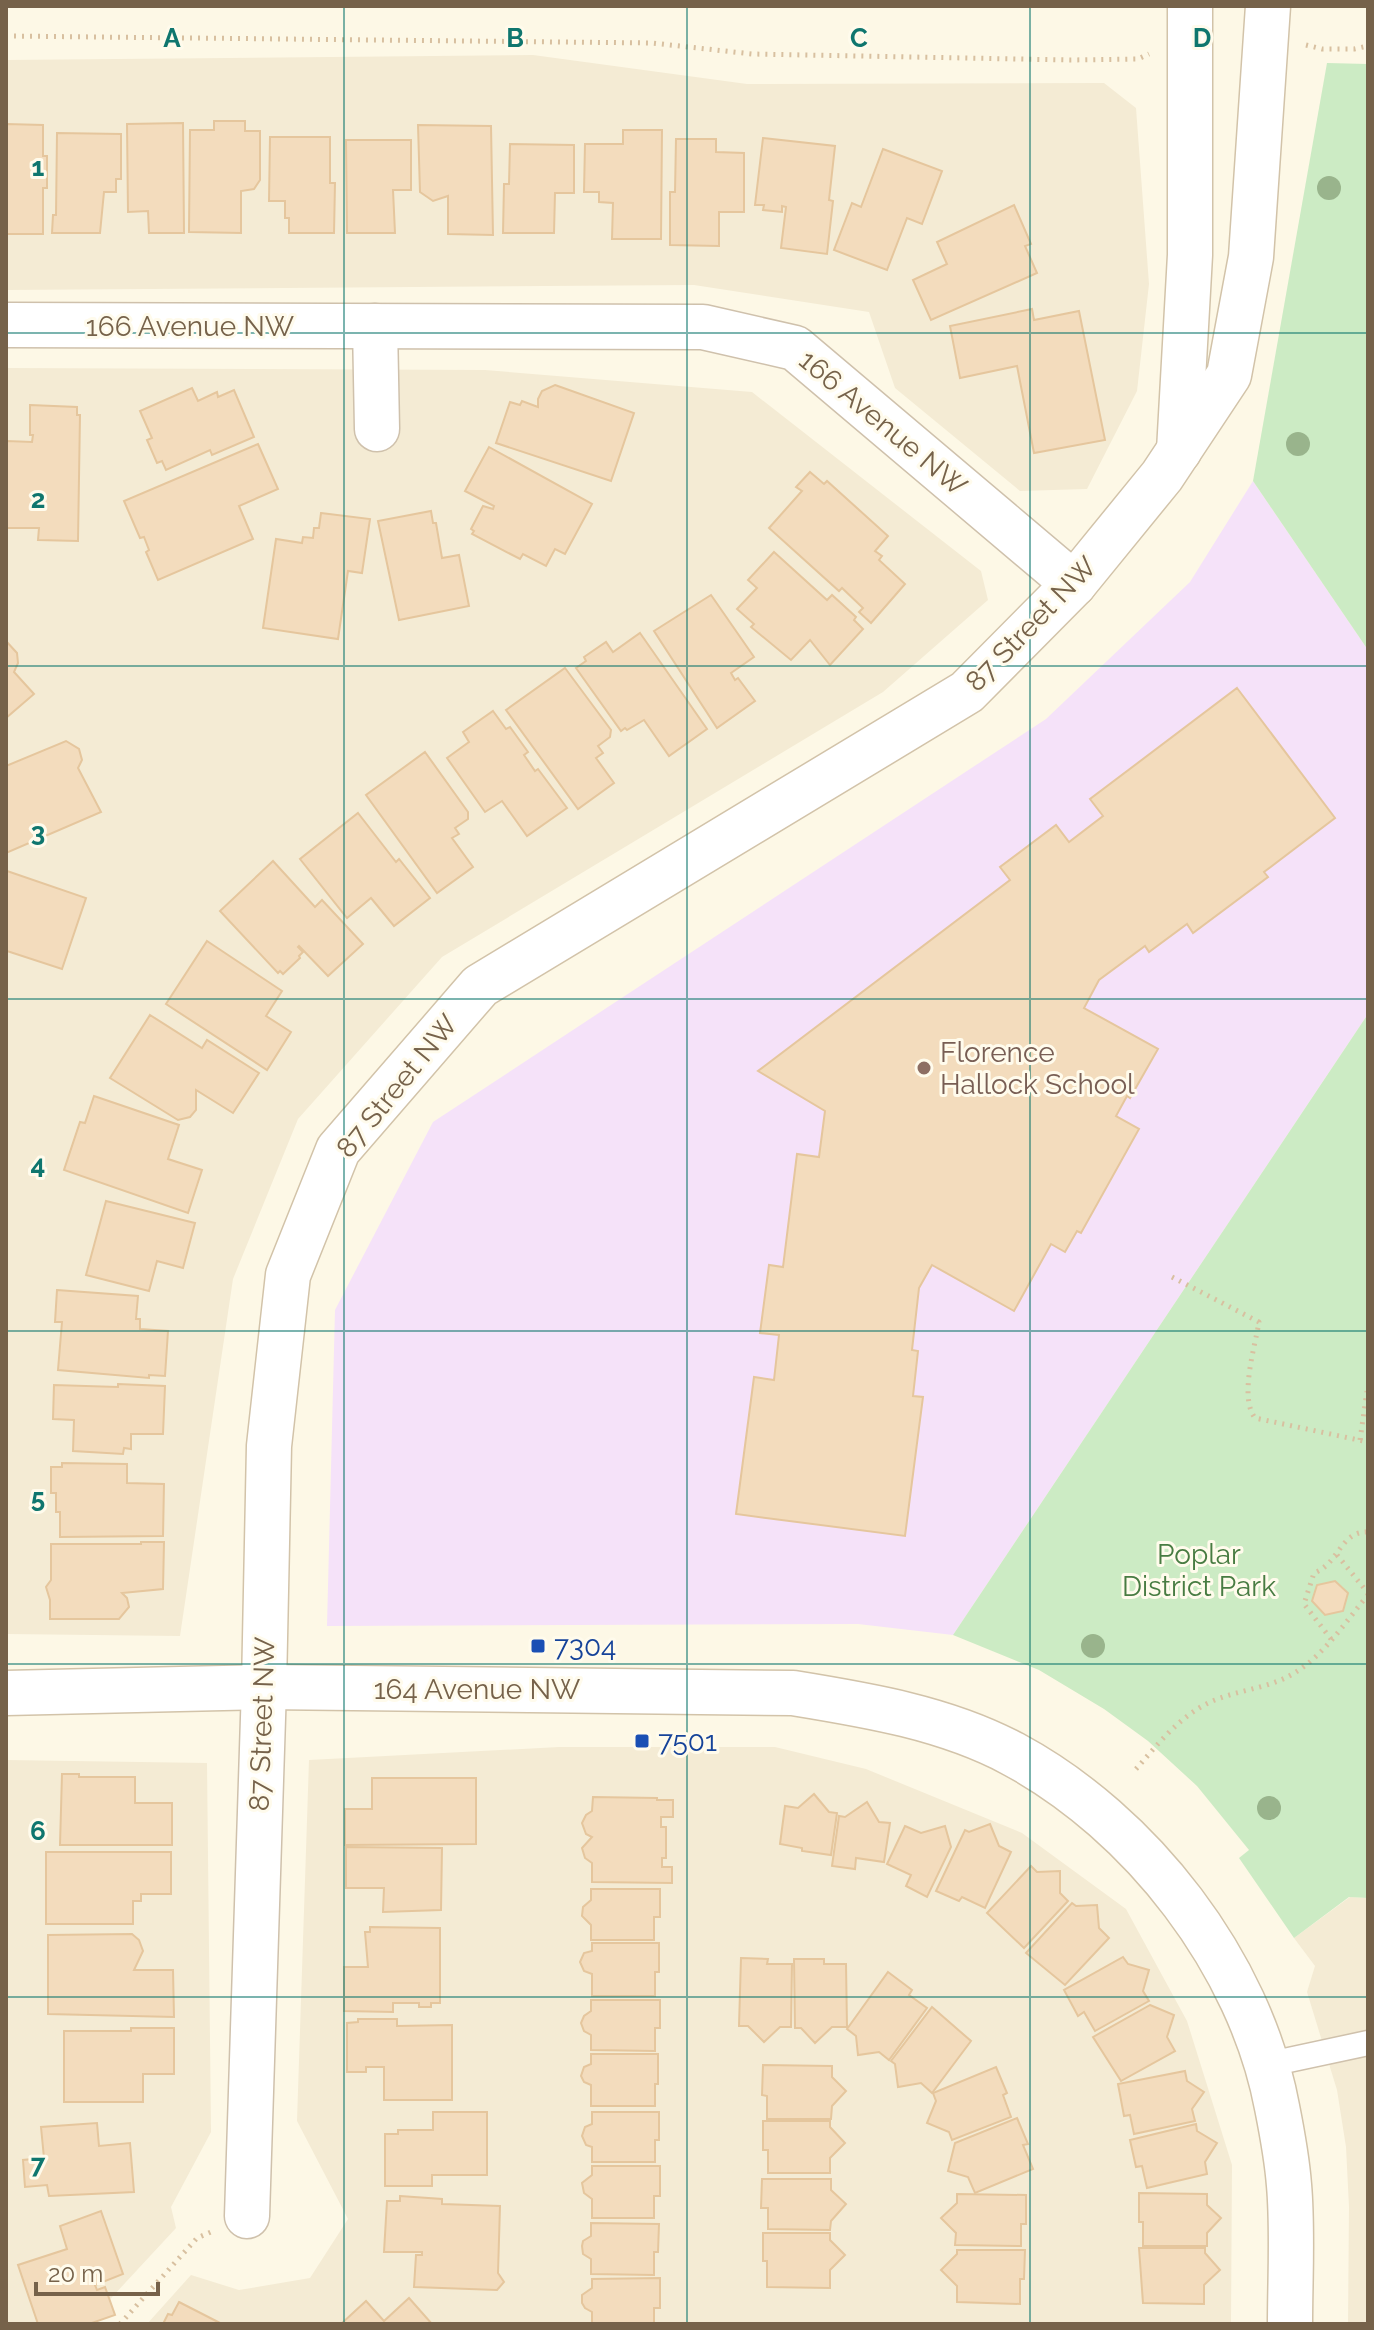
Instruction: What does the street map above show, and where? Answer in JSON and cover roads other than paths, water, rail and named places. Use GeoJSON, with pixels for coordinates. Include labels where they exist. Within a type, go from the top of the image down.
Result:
{"type":"FeatureCollection","features":[{"type":"Feature","properties":{"kind":"street"},"geometry":{"type":"LineString","coordinates":[[1179,453],[1190,255],[1190,6]]}},
{"type":"Feature","properties":{"kind":"street","name":"87 Street NW"},"geometry":{"type":"LineString","coordinates":[[247,2216],[269,1446],[288,1275],[338,1150],[480,986],[967,692],[1074,584],[1179,453],[1229,375],[1251,257],[1268,6]]}},
{"type":"Feature","properties":{"kind":"street","name":"166 Avenue NW"},"geometry":{"type":"LineString","coordinates":[[6,325],[703,327],[795,348],[1074,584]]}},
{"type":"Feature","properties":{"kind":"street"},"geometry":{"type":"LineString","coordinates":[[375,326],[377,429]]}},
{"type":"Feature","properties":{"kind":"street","name":"164 Avenue NW"},"geometry":{"type":"LineString","coordinates":[[6,1693],[264,1687],[793,1693],[862,1704],[944,1725],[1012,1753],[1063,1785],[1112,1823],[1155,1867],[1198,1923],[1237,1991],[1276,2104],[1289,2186],[1290,2324]]}},
{"type":"Feature","properties":{"kind":"lane"},"geometry":{"type":"LineString","coordinates":[[1265,2065],[1368,2043]]}},
{"type":"Feature","properties":{"kind":"place","name":"Florence Hallock School"},"geometry":{"type":"Point","coordinates":[924,1068]}},
{"type":"Feature","properties":{"kind":"place","name":"7304"},"geometry":{"type":"Point","coordinates":[538,1646]}},
{"type":"Feature","properties":{"kind":"place","name":"7501"},"geometry":{"type":"Point","coordinates":[642,1741]}},
{"type":"Feature","properties":{"kind":"park label","name":"Poplar District Park"},"geometry":{"type":"Point","coordinates":[1199,1570]}}]}
